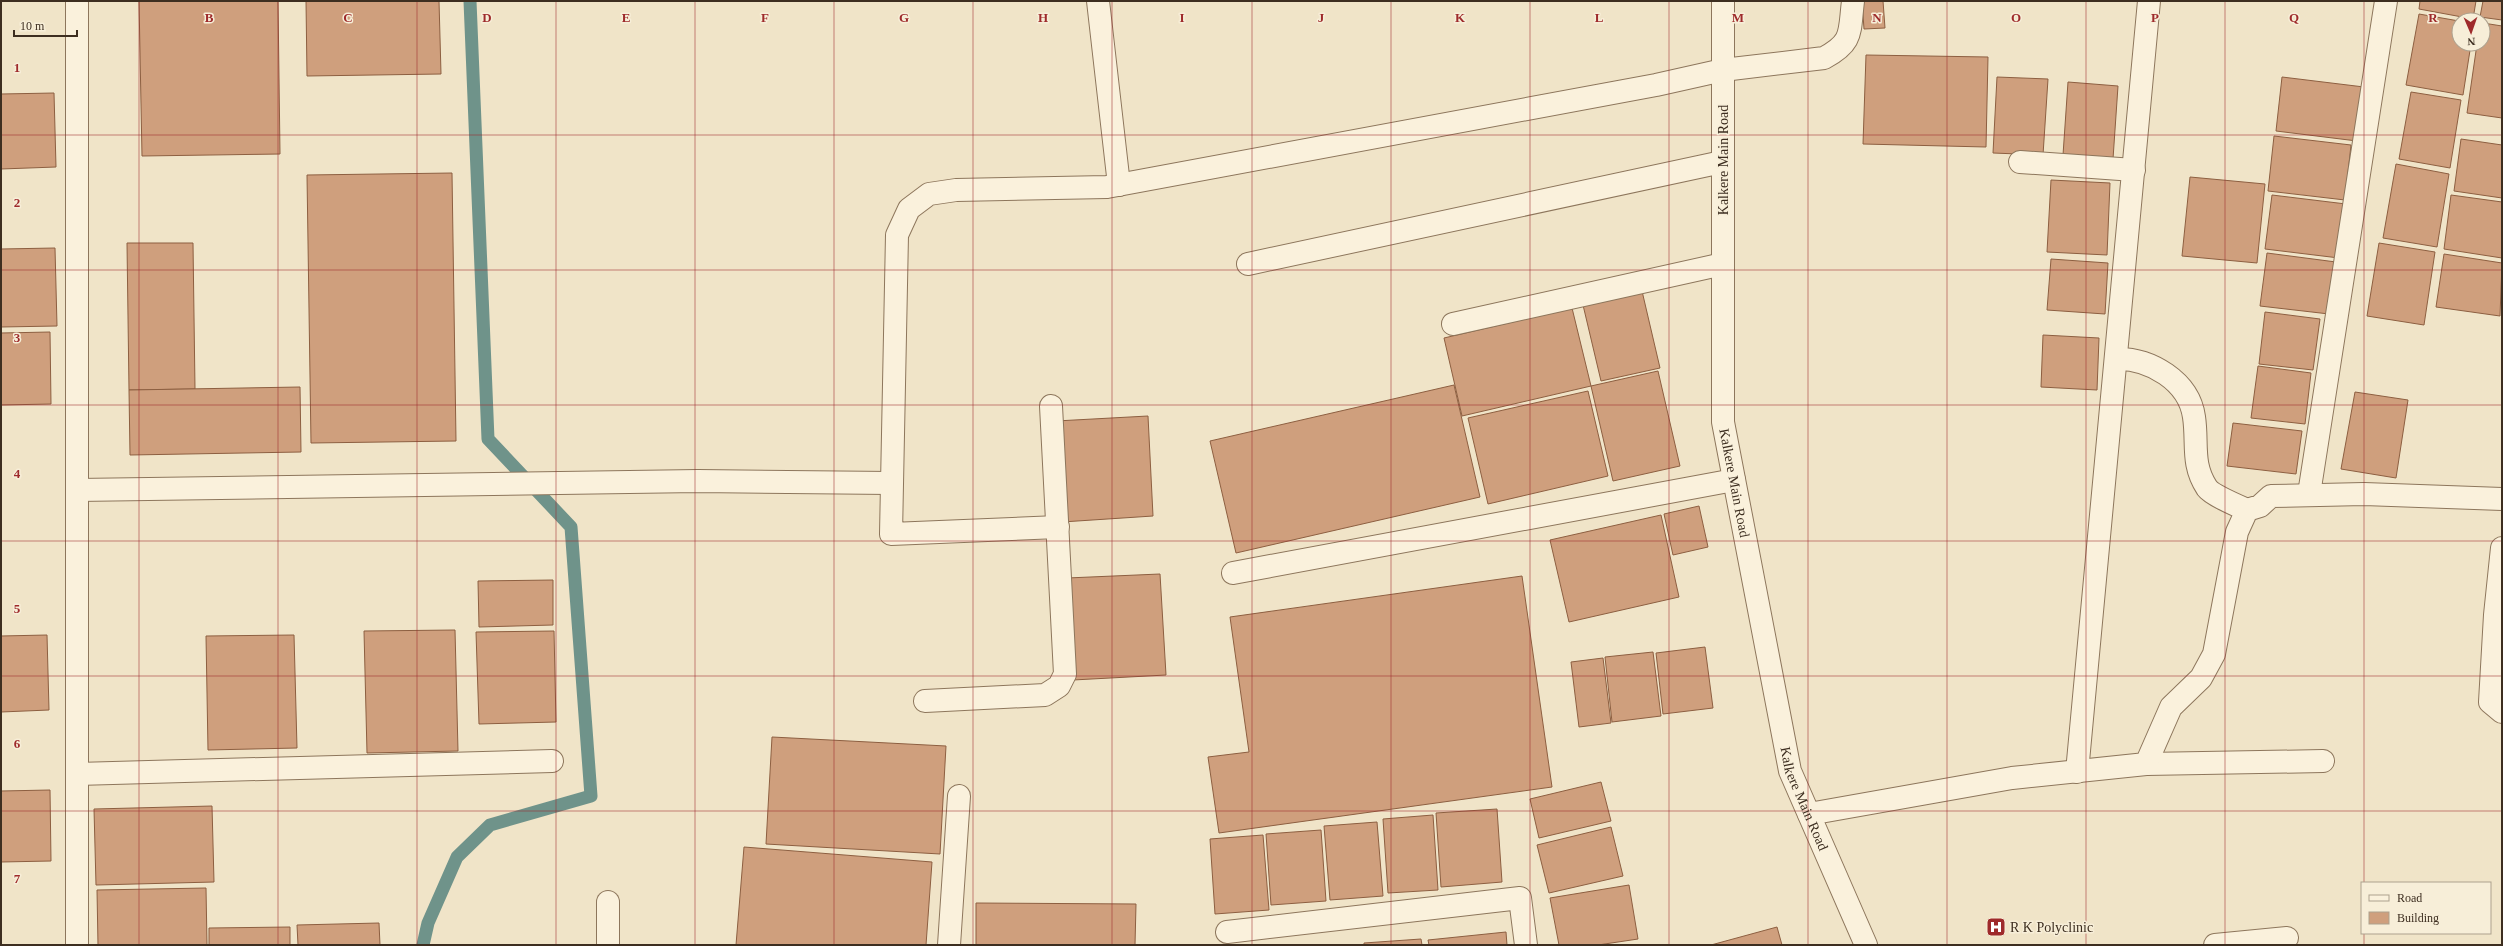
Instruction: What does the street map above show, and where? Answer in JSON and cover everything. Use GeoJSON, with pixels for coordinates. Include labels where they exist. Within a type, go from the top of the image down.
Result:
{"type":"FeatureCollection","features":[{"type":"Feature","properties":{"kind":"street"},"geometry":{"type":"LineString","coordinates":[[77,1],[77,945]]}},
{"type":"Feature","properties":{"kind":"street"},"geometry":{"type":"LineString","coordinates":[[1098,1],[1119,185]]}},
{"type":"Feature","properties":{"kind":"street","name":"Kalkere Main Road"},"geometry":{"type":"LineString","coordinates":[[1722,1],[1723,422],[1790,771],[1866,945]]}},
{"type":"Feature","properties":{"kind":"street"},"geometry":{"type":"LineString","coordinates":[[1058,527],[892,534],[891,483],[894,422],[895,255],[897,235],[909,209],[929,194],[956,190],[1119,185],[1649,86],[1723,70],[1824,58],[1837,51],[1848,40],[1853,1]]}},
{"type":"Feature","properties":{"kind":"street"},"geometry":{"type":"LineString","coordinates":[[2077,772],[2149,1]]}},
{"type":"Feature","properties":{"kind":"street"},"geometry":{"type":"LineString","coordinates":[[2309,494],[2386,1]]}},
{"type":"Feature","properties":{"kind":"street"},"geometry":{"type":"LineString","coordinates":[[1248,264],[1722,162]]}},
{"type":"Feature","properties":{"kind":"street"},"geometry":{"type":"LineString","coordinates":[[2020,162],[2134,170]]}},
{"type":"Feature","properties":{"kind":"street"},"geometry":{"type":"LineString","coordinates":[[1453,324],[1723,264]]}},
{"type":"Feature","properties":{"kind":"street"},"geometry":{"type":"LineString","coordinates":[[2116,359],[2124,358],[2162,370],[2182,388],[2194,416],[2195,460],[2208,489],[2247,510],[2260,506],[2271,496],[2309,494],[2364,494],[2502,499]]}},
{"type":"Feature","properties":{"kind":"street"},"geometry":{"type":"LineString","coordinates":[[925,701],[1045,694],[1059,686],[1065,674],[1066,656],[1051,406]]}},
{"type":"Feature","properties":{"kind":"street"},"geometry":{"type":"LineString","coordinates":[[1233,573],[1734,480]]}},
{"type":"Feature","properties":{"kind":"street"},"geometry":{"type":"LineString","coordinates":[[77,490],[683,481],[891,483]]}},
{"type":"Feature","properties":{"kind":"street"},"geometry":{"type":"LineString","coordinates":[[2146,764],[2171,707],[2201,678],[2214,654],[2236,532],[2247,510]]}},
{"type":"Feature","properties":{"kind":"street"},"geometry":{"type":"LineString","coordinates":[[2502,548],[2495,614],[2490,702],[2502,712]]}},
{"type":"Feature","properties":{"kind":"street"},"geometry":{"type":"LineString","coordinates":[[1809,814],[2012,778],[2146,764],[2324,761]]}},
{"type":"Feature","properties":{"kind":"street"},"geometry":{"type":"LineString","coordinates":[[77,774],[552,762]]}},
{"type":"Feature","properties":{"kind":"street"},"geometry":{"type":"LineString","coordinates":[[949,945],[959,796]]}},
{"type":"Feature","properties":{"kind":"street"},"geometry":{"type":"LineString","coordinates":[[1227,932],[1520,898],[1526,945]]}},
{"type":"Feature","properties":{"kind":"street"},"geometry":{"type":"LineString","coordinates":[[608,902],[608,945]]}},
{"type":"Feature","properties":{"kind":"street"},"geometry":{"type":"LineString","coordinates":[[2215,945],[2287,938]]}},
{"type":"Feature","properties":{"kind":"building"},"geometry":{"type":"Polygon","coordinates":[[[139,1],[278,1],[280,154],[142,156],[139,1]]]}},
{"type":"Feature","properties":{"kind":"building"},"geometry":{"type":"Polygon","coordinates":[[[306,1],[439,1],[441,74],[307,76],[306,1]]]}},
{"type":"Feature","properties":{"kind":"building"},"geometry":{"type":"Polygon","coordinates":[[[1862,1],[1883,1],[1885,28],[1864,29],[1862,1]]]}},
{"type":"Feature","properties":{"kind":"building"},"geometry":{"type":"Polygon","coordinates":[[[2420,1],[2476,1],[2474,12],[2451,12],[2451,15],[2419,9],[2420,1]]]}},
{"type":"Feature","properties":{"kind":"building"},"geometry":{"type":"Polygon","coordinates":[[[2483,1],[2502,1],[2502,20],[2491,18],[2491,12],[2481,12],[2483,1]]]}},
{"type":"Feature","properties":{"kind":"building"},"geometry":{"type":"Polygon","coordinates":[[[2419,14],[2451,20],[2451,52],[2470,52],[2463,95],[2406,85],[2419,14]]]}},
{"type":"Feature","properties":{"kind":"building"},"geometry":{"type":"Polygon","coordinates":[[[2491,24],[2502,26],[2502,118],[2467,113],[2476,52],[2491,52],[2491,24]]]}},
{"type":"Feature","properties":{"kind":"building"},"geometry":{"type":"Polygon","coordinates":[[[1866,55],[1988,57],[1986,147],[1863,144],[1866,55]]]}},
{"type":"Feature","properties":{"kind":"building"},"geometry":{"type":"Polygon","coordinates":[[[1997,77],[2048,79],[2043,155],[1993,153],[1997,77]]]}},
{"type":"Feature","properties":{"kind":"building"},"geometry":{"type":"Polygon","coordinates":[[[2282,77],[2364,87],[2357,141],[2276,131],[2282,77]]]}},
{"type":"Feature","properties":{"kind":"building"},"geometry":{"type":"Polygon","coordinates":[[[2068,82],[2118,86],[2113,159],[2063,155],[2068,82]]]}},
{"type":"Feature","properties":{"kind":"building"},"geometry":{"type":"Polygon","coordinates":[[[2411,92],[2461,100],[2450,168],[2399,159],[2411,92]]]}},
{"type":"Feature","properties":{"kind":"building"},"geometry":{"type":"Polygon","coordinates":[[[54,93],[56,167],[1,169],[1,94],[54,93]]]}},
{"type":"Feature","properties":{"kind":"building"},"geometry":{"type":"Polygon","coordinates":[[[2274,136],[2351,145],[2345,200],[2268,191],[2274,136]]]}},
{"type":"Feature","properties":{"kind":"building"},"geometry":{"type":"Polygon","coordinates":[[[2461,139],[2502,145],[2502,198],[2454,191],[2461,139]]]}},
{"type":"Feature","properties":{"kind":"building"},"geometry":{"type":"Polygon","coordinates":[[[2396,164],[2449,174],[2437,247],[2383,238],[2396,164]]]}},
{"type":"Feature","properties":{"kind":"building"},"geometry":{"type":"Polygon","coordinates":[[[452,173],[456,441],[311,443],[307,175],[452,173]]]}},
{"type":"Feature","properties":{"kind":"building"},"geometry":{"type":"Polygon","coordinates":[[[2190,177],[2265,184],[2257,263],[2182,256],[2190,177]]]}},
{"type":"Feature","properties":{"kind":"building"},"geometry":{"type":"Polygon","coordinates":[[[2051,180],[2110,183],[2107,255],[2047,252],[2051,180]]]}},
{"type":"Feature","properties":{"kind":"building"},"geometry":{"type":"Polygon","coordinates":[[[2272,195],[2346,204],[2339,258],[2265,249],[2272,195]]]}},
{"type":"Feature","properties":{"kind":"building"},"geometry":{"type":"Polygon","coordinates":[[[2451,195],[2502,202],[2502,258],[2444,249],[2451,195]]]}},
{"type":"Feature","properties":{"kind":"building"},"geometry":{"type":"Polygon","coordinates":[[[127,243],[193,243],[195,389],[129,390],[127,243]]]}},
{"type":"Feature","properties":{"kind":"building"},"geometry":{"type":"Polygon","coordinates":[[[2379,243],[2435,252],[2424,325],[2367,316],[2379,243]]]}},
{"type":"Feature","properties":{"kind":"building"},"geometry":{"type":"Polygon","coordinates":[[[55,248],[57,326],[1,327],[1,249],[55,248]]]}},
{"type":"Feature","properties":{"kind":"building"},"geometry":{"type":"Polygon","coordinates":[[[2267,253],[2336,262],[2329,314],[2260,306],[2267,253]]]}},
{"type":"Feature","properties":{"kind":"building"},"geometry":{"type":"Polygon","coordinates":[[[2444,254],[2502,263],[2500,316],[2436,307],[2444,254]]]}},
{"type":"Feature","properties":{"kind":"building"},"geometry":{"type":"Polygon","coordinates":[[[2051,259],[2108,263],[2105,314],[2047,310],[2051,259]]]}},
{"type":"Feature","properties":{"kind":"building"},"geometry":{"type":"Polygon","coordinates":[[[1642,291],[1660,368],[1601,381],[1583,305],[1642,291]]]}},
{"type":"Feature","properties":{"kind":"building"},"geometry":{"type":"Polygon","coordinates":[[[1572,308],[1591,386],[1462,416],[1444,338],[1572,308]]]}},
{"type":"Feature","properties":{"kind":"building"},"geometry":{"type":"Polygon","coordinates":[[[2265,312],[2320,319],[2313,370],[2259,364],[2265,312]]]}},
{"type":"Feature","properties":{"kind":"building"},"geometry":{"type":"Polygon","coordinates":[[[50,332],[51,404],[1,405],[1,333],[50,332]]]}},
{"type":"Feature","properties":{"kind":"building"},"geometry":{"type":"Polygon","coordinates":[[[2043,335],[2099,338],[2097,390],[2041,387],[2043,335]]]}},
{"type":"Feature","properties":{"kind":"building"},"geometry":{"type":"Polygon","coordinates":[[[2258,366],[2311,373],[2305,424],[2251,418],[2258,366]]]}},
{"type":"Feature","properties":{"kind":"building"},"geometry":{"type":"Polygon","coordinates":[[[1658,371],[1680,466],[1613,481],[1591,386],[1658,371]]]}},
{"type":"Feature","properties":{"kind":"building"},"geometry":{"type":"Polygon","coordinates":[[[1454,385],[1480,497],[1236,553],[1210,441],[1454,385]]]}},
{"type":"Feature","properties":{"kind":"building"},"geometry":{"type":"Polygon","coordinates":[[[300,387],[301,452],[130,455],[129,390],[300,387]]]}},
{"type":"Feature","properties":{"kind":"building"},"geometry":{"type":"Polygon","coordinates":[[[1588,391],[1608,476],[1488,504],[1468,418],[1588,391]]]}},
{"type":"Feature","properties":{"kind":"building"},"geometry":{"type":"Polygon","coordinates":[[[2355,392],[2408,400],[2396,478],[2341,469],[2355,392]]]}},
{"type":"Feature","properties":{"kind":"building"},"geometry":{"type":"Polygon","coordinates":[[[1148,416],[1153,516],[1062,522],[1056,421],[1148,416]]]}},
{"type":"Feature","properties":{"kind":"building"},"geometry":{"type":"Polygon","coordinates":[[[2233,423],[2302,431],[2296,474],[2227,466],[2233,423]]]}},
{"type":"Feature","properties":{"kind":"building"},"geometry":{"type":"Polygon","coordinates":[[[1699,506],[1708,547],[1673,555],[1664,514],[1699,506]]]}},
{"type":"Feature","properties":{"kind":"building"},"geometry":{"type":"Polygon","coordinates":[[[1661,515],[1679,597],[1569,622],[1550,540],[1661,515]]]}},
{"type":"Feature","properties":{"kind":"building"},"geometry":{"type":"Polygon","coordinates":[[[1160,574],[1166,675],[1073,680],[1067,578],[1160,574]]]}},
{"type":"Feature","properties":{"kind":"building"},"geometry":{"type":"Polygon","coordinates":[[[1522,576],[1552,787],[1219,833],[1208,757],[1249,752],[1230,617],[1522,576]]]}},
{"type":"Feature","properties":{"kind":"building"},"geometry":{"type":"Polygon","coordinates":[[[553,580],[553,625],[479,627],[478,581],[553,580]]]}},
{"type":"Feature","properties":{"kind":"building"},"geometry":{"type":"Polygon","coordinates":[[[455,630],[458,751],[367,753],[364,631],[455,630]]]}},
{"type":"Feature","properties":{"kind":"building"},"geometry":{"type":"Polygon","coordinates":[[[554,631],[556,722],[479,724],[476,632],[554,631]]]}},
{"type":"Feature","properties":{"kind":"building"},"geometry":{"type":"Polygon","coordinates":[[[47,635],[49,710],[1,712],[1,636],[47,635]]]}},
{"type":"Feature","properties":{"kind":"building"},"geometry":{"type":"Polygon","coordinates":[[[294,635],[297,748],[208,750],[206,636],[294,635]]]}},
{"type":"Feature","properties":{"kind":"building"},"geometry":{"type":"Polygon","coordinates":[[[1705,647],[1713,708],[1663,714],[1656,653],[1705,647]]]}},
{"type":"Feature","properties":{"kind":"building"},"geometry":{"type":"Polygon","coordinates":[[[1653,652],[1661,716],[1612,722],[1605,657],[1653,652]]]}},
{"type":"Feature","properties":{"kind":"building"},"geometry":{"type":"Polygon","coordinates":[[[1603,658],[1611,723],[1579,727],[1571,662],[1603,658]]]}},
{"type":"Feature","properties":{"kind":"building"},"geometry":{"type":"Polygon","coordinates":[[[772,737],[946,746],[940,854],[766,844],[772,737]]]}},
{"type":"Feature","properties":{"kind":"building"},"geometry":{"type":"Polygon","coordinates":[[[1601,782],[1611,821],[1539,838],[1530,799],[1601,782]]]}},
{"type":"Feature","properties":{"kind":"building"},"geometry":{"type":"Polygon","coordinates":[[[50,790],[51,861],[1,862],[1,791],[50,790]]]}},
{"type":"Feature","properties":{"kind":"building"},"geometry":{"type":"Polygon","coordinates":[[[212,806],[214,882],[96,885],[94,809],[212,806]]]}},
{"type":"Feature","properties":{"kind":"building"},"geometry":{"type":"Polygon","coordinates":[[[1497,809],[1502,882],[1441,887],[1436,813],[1497,809]]]}},
{"type":"Feature","properties":{"kind":"building"},"geometry":{"type":"Polygon","coordinates":[[[1433,815],[1438,890],[1388,893],[1383,819],[1433,815]]]}},
{"type":"Feature","properties":{"kind":"building"},"geometry":{"type":"Polygon","coordinates":[[[1377,822],[1383,896],[1330,900],[1324,826],[1377,822]]]}},
{"type":"Feature","properties":{"kind":"building"},"geometry":{"type":"Polygon","coordinates":[[[1611,827],[1623,876],[1549,893],[1537,845],[1611,827]]]}},
{"type":"Feature","properties":{"kind":"building"},"geometry":{"type":"Polygon","coordinates":[[[1321,830],[1326,901],[1271,905],[1266,834],[1321,830]]]}},
{"type":"Feature","properties":{"kind":"building"},"geometry":{"type":"Polygon","coordinates":[[[1263,835],[1269,910],[1215,914],[1210,839],[1263,835]]]}},
{"type":"Feature","properties":{"kind":"building"},"geometry":{"type":"Polygon","coordinates":[[[744,847],[932,862],[926,945],[736,945],[744,847]]]}},
{"type":"Feature","properties":{"kind":"building"},"geometry":{"type":"Polygon","coordinates":[[[1629,885],[1638,939],[1598,945],[1559,945],[1550,898],[1629,885]]]}},
{"type":"Feature","properties":{"kind":"building"},"geometry":{"type":"Polygon","coordinates":[[[206,888],[207,945],[98,945],[97,890],[206,888]]]}},
{"type":"Feature","properties":{"kind":"building"},"geometry":{"type":"Polygon","coordinates":[[[976,903],[1136,904],[1135,945],[976,945],[976,903]]]}},
{"type":"Feature","properties":{"kind":"building"},"geometry":{"type":"Polygon","coordinates":[[[379,923],[380,945],[298,945],[297,925],[379,923]]]}},
{"type":"Feature","properties":{"kind":"building"},"geometry":{"type":"Polygon","coordinates":[[[290,927],[290,945],[209,945],[209,928],[290,927]]]}},
{"type":"Feature","properties":{"kind":"building"},"geometry":{"type":"Polygon","coordinates":[[[1777,927],[1782,945],[1711,945],[1777,927]]]}},
{"type":"Feature","properties":{"kind":"building"},"geometry":{"type":"Polygon","coordinates":[[[1506,932],[1507,945],[1429,945],[1428,940],[1506,932]]]}},
{"type":"Feature","properties":{"kind":"building"},"geometry":{"type":"Polygon","coordinates":[[[1421,939],[1422,945],[1364,945],[1364,943],[1421,939]]]}},
{"type":"Feature","properties":{"kind":"waterway"},"geometry":{"type":"LineString","coordinates":[[423,945],[428,923],[457,857],[490,825],[591,796],[571,527],[488,439],[470,1]]}},
{"type":"Feature","properties":{"kind":"place","name":"R K Polyclinic"},"geometry":{"type":"Point","coordinates":[1996,927]}}]}
